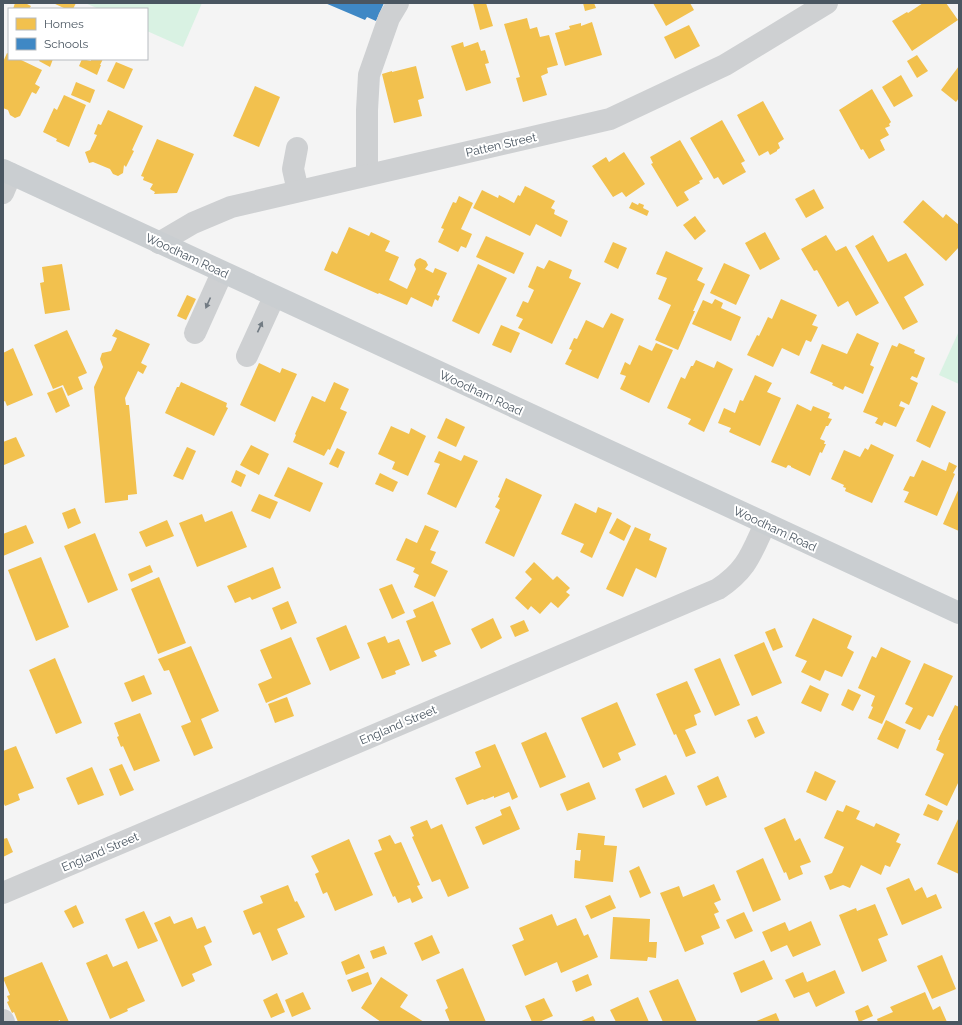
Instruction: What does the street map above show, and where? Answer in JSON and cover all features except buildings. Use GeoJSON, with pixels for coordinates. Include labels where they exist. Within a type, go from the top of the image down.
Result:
{"type":"FeatureCollection","features":[{"type":"Feature","properties":{"kind":"main road","name":"Woodham Road"},"geometry":{"type":"LineString","coordinates":[[6,179],[158,243],[959,613]]}},
{"type":"Feature","properties":{"kind":"street"},"geometry":{"type":"LineString","coordinates":[[367,175],[366,110],[369,74],[389,18],[398,3]]}},
{"type":"Feature","properties":{"kind":"street","name":"Patten Street"},"geometry":{"type":"LineString","coordinates":[[158,243],[193,223],[231,207],[610,119],[725,65],[827,3]]}},
{"type":"Feature","properties":{"kind":"street"},"geometry":{"type":"LineString","coordinates":[[297,148],[293,169],[298,191]]}},
{"type":"Feature","properties":{"kind":"street"},"geometry":{"type":"LineString","coordinates":[[195,333],[222,273]]}},
{"type":"Feature","properties":{"kind":"street"},"geometry":{"type":"LineString","coordinates":[[247,356],[274,297]]}},
{"type":"Feature","properties":{"kind":"street","name":"England Street"},"geometry":{"type":"LineString","coordinates":[[3,893],[718,589],[732,580],[742,569],[749,559],[765,524]]}},
{"type":"Feature","properties":{"kind":"green space"},"geometry":{"type":"Polygon","coordinates":[[[85,3],[202,3],[183,47],[148,31],[148,8],[97,8],[85,3]]]}},
{"type":"Feature","properties":{"kind":"green space"},"geometry":{"type":"Polygon","coordinates":[[[959,331],[959,384],[939,375],[959,331]]]}}]}
